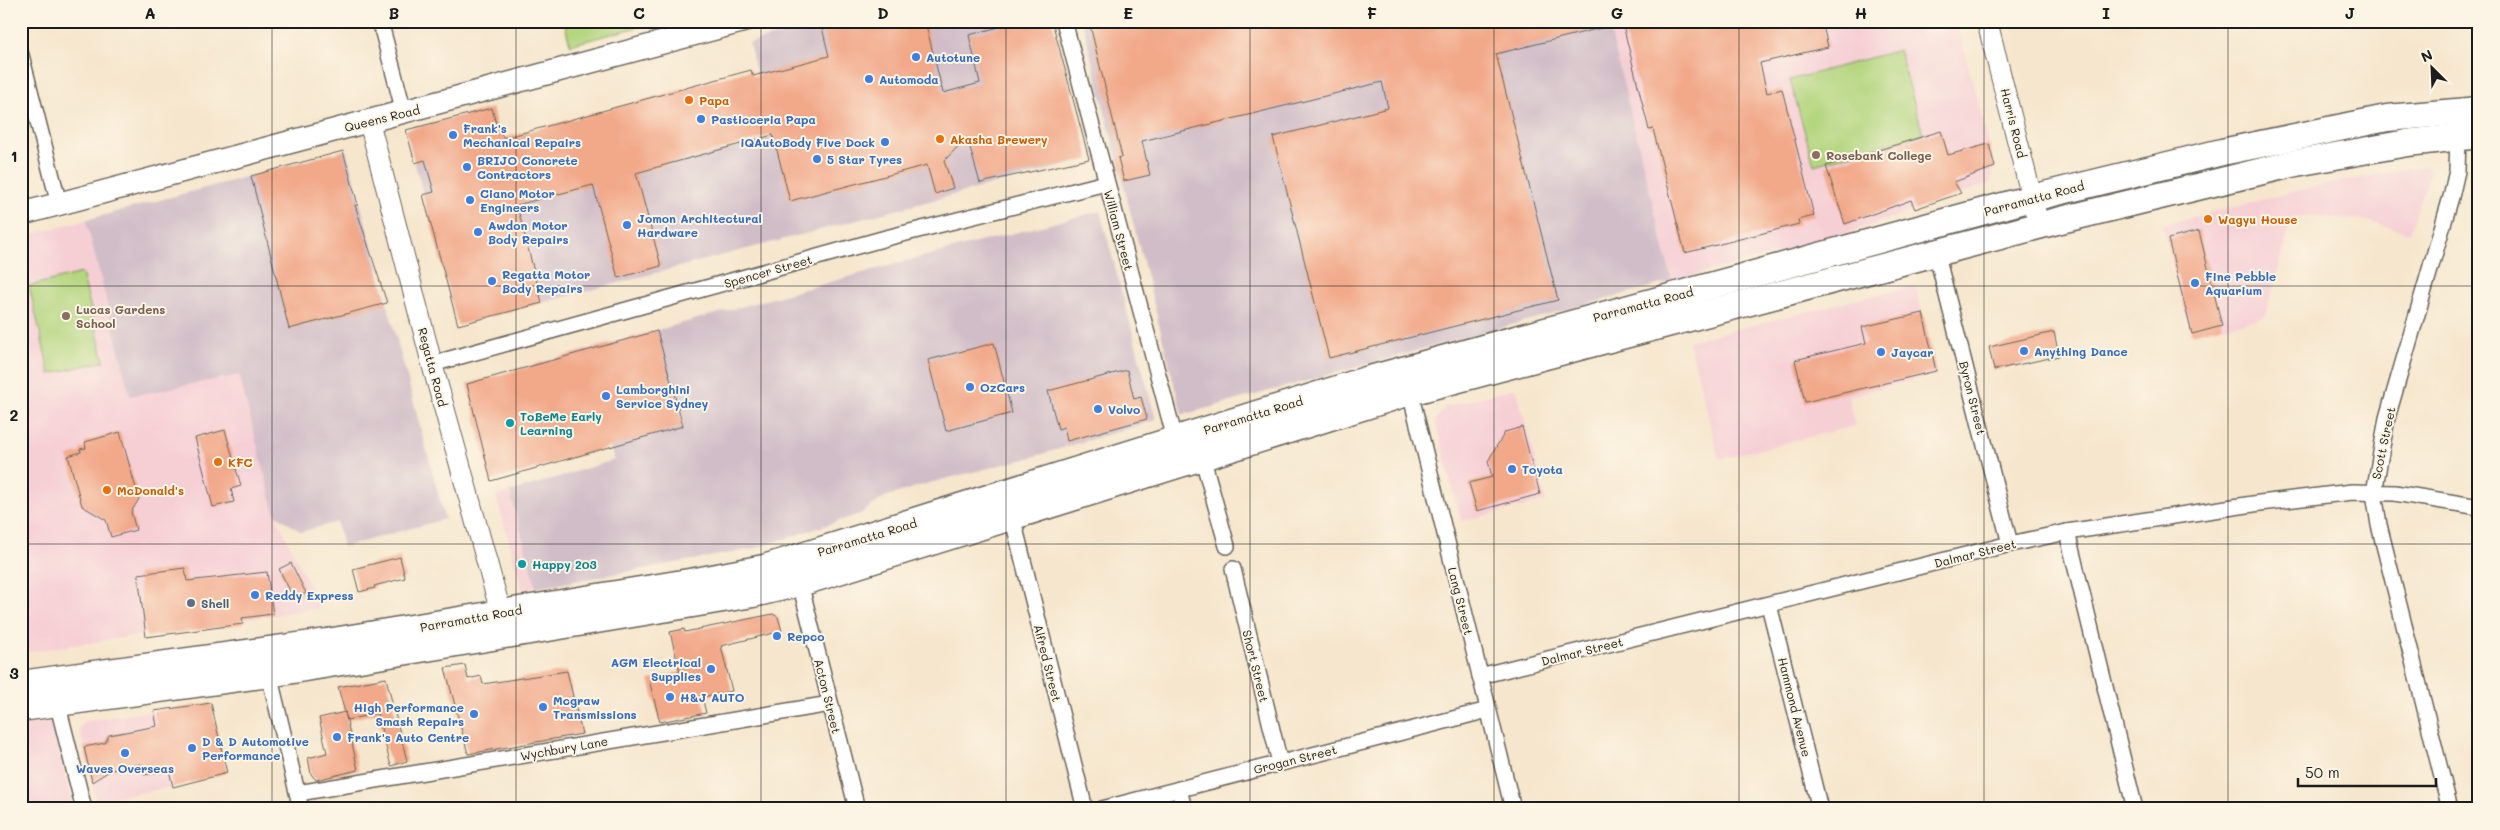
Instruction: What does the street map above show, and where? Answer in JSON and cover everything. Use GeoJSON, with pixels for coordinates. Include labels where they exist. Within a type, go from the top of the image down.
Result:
{"type":"FeatureCollection","features":[{"type":"Feature","properties":{"kind":"highway","name":"Parramatta Road"},"geometry":{"type":"LineString","coordinates":[[21,684],[327,642],[764,568],[868,537],[1175,439],[1449,356],[2032,198],[2222,152],[2387,118],[2479,110]]}},
{"type":"Feature","properties":{"kind":"highway","name":"Parramatta Road"},"geometry":{"type":"LineString","coordinates":[[21,708],[269,674],[734,598],[800,583],[1410,392],[1936,252],[2296,163],[2407,143],[2468,136]]}},
{"type":"Feature","properties":{"kind":"main road","name":"Queens Road"},"geometry":{"type":"LineString","coordinates":[[21,214],[743,21]]}},
{"type":"Feature","properties":{"kind":"street"},"geometry":{"type":"LineString","coordinates":[[380,21],[404,112]]}},
{"type":"Feature","properties":{"kind":"street","name":"William Street"},"geometry":{"type":"LineString","coordinates":[[1064,21],[1175,439]]}},
{"type":"Feature","properties":{"kind":"street","name":"Harris Road"},"geometry":{"type":"LineString","coordinates":[[1987,21],[2039,226]]}},
{"type":"Feature","properties":{"kind":"street"},"geometry":{"type":"LineString","coordinates":[[21,55],[59,204]]}},
{"type":"Feature","properties":{"kind":"street","name":"Regatta Road"},"geometry":{"type":"LineString","coordinates":[[368,121],[432,364],[501,613]]}},
{"type":"Feature","properties":{"kind":"street","name":"Scott Street"},"geometry":{"type":"LineString","coordinates":[[2450,809],[2379,525],[2374,493],[2387,418],[2468,136]]}},
{"type":"Feature","properties":{"kind":"street","name":"Spencer Street"},"geometry":{"type":"LineString","coordinates":[[432,364],[886,238],[1106,182]]}},
{"type":"Feature","properties":{"kind":"street","name":"Byron Street"},"geometry":{"type":"LineString","coordinates":[[1936,252],[2010,544]]}},
{"type":"Feature","properties":{"kind":"street","name":"Lang Street"},"geometry":{"type":"LineString","coordinates":[[1410,392],[1513,809]]}},
{"type":"Feature","properties":{"kind":"street"},"geometry":{"type":"LineString","coordinates":[[1202,456],[1227,546]]}},
{"type":"Feature","properties":{"kind":"street","name":"Dalmar Street"},"geometry":{"type":"LineString","coordinates":[[1480,676],[2010,544],[2067,532],[2260,503],[2352,492],[2395,493],[2479,507]]}},
{"type":"Feature","properties":{"kind":"street","name":"Alfred Street"},"geometry":{"type":"LineString","coordinates":[[1012,516],[1085,809]]}},
{"type":"Feature","properties":{"kind":"street"},"geometry":{"type":"LineString","coordinates":[[2067,532],[2135,809]]}},
{"type":"Feature","properties":{"kind":"street","name":"Short Street"},"geometry":{"type":"LineString","coordinates":[[1233,569],[1280,763]]}},
{"type":"Feature","properties":{"kind":"street","name":"Acton Street"},"geometry":{"type":"LineString","coordinates":[[800,583],[857,809]]}},
{"type":"Feature","properties":{"kind":"street","name":"Hammond Avenue"},"geometry":{"type":"LineString","coordinates":[[1770,605],[1820,809]]}},
{"type":"Feature","properties":{"kind":"street"},"geometry":{"type":"LineString","coordinates":[[269,674],[301,809]]}},
{"type":"Feature","properties":{"kind":"street"},"geometry":{"type":"LineString","coordinates":[[57,702],[84,809]]}},
{"type":"Feature","properties":{"kind":"street","name":"Wychbury Lane"},"geometry":{"type":"LineString","coordinates":[[298,793],[830,704]]}},
{"type":"Feature","properties":{"kind":"street","name":"Grogan Street"},"geometry":{"type":"LineString","coordinates":[[1102,809],[1488,710]]}},
{"type":"Feature","properties":{"kind":"street"},"geometry":{"type":"LineString","coordinates":[[1179,789],[1184,809]]}},
{"type":"Feature","properties":{"kind":"shaded area"},"geometry":{"type":"Polygon","coordinates":[[[831,21],[1052,21],[1089,159],[458,325],[406,130],[492,108],[509,173],[636,173],[772,138],[749,43],[831,21]]]}},
{"type":"Feature","properties":{"kind":"shaded area"},"geometry":{"type":"Polygon","coordinates":[[[1082,21],[1608,21],[1672,281],[1182,415],[1082,21]]]}},
{"type":"Feature","properties":{"kind":"shaded area","name":"Rosebank College"},"geometry":{"type":"Polygon","coordinates":[[[1608,21],[1957,21],[1995,167],[1990,183],[1832,239],[1672,281],[1608,21]]]}},
{"type":"Feature","properties":{"kind":"shaded area"},"geometry":{"type":"Polygon","coordinates":[[[346,150],[445,519],[343,547],[337,522],[301,532],[275,514],[239,375],[130,396],[86,220],[346,150]]]}},
{"type":"Feature","properties":{"kind":"shaded area"},"geometry":{"type":"Polygon","coordinates":[[[2425,165],[2430,170],[2410,233],[2359,219],[2293,216],[2265,317],[2191,334],[2162,225],[2300,190],[2425,165]]]}},
{"type":"Feature","properties":{"kind":"shaded area"},"geometry":{"type":"Polygon","coordinates":[[[1100,211],[1156,420],[1025,459],[929,483],[885,497],[860,514],[753,549],[536,588],[510,492],[614,460],[610,447],[555,462],[529,366],[902,262],[1100,211]]]}},
{"type":"Feature","properties":{"kind":"shaded area"},"geometry":{"type":"Polygon","coordinates":[[[86,220],[130,395],[239,375],[275,514],[320,608],[21,653],[21,237],[86,220]]]}},
{"type":"Feature","properties":{"kind":"shaded area"},"geometry":{"type":"Polygon","coordinates":[[[1915,285],[1937,374],[1848,396],[1855,426],[1719,459],[1689,341],[1915,285]]]}},
{"type":"Feature","properties":{"kind":"shaded area"},"geometry":{"type":"Polygon","coordinates":[[[1516,388],[1546,501],[1461,521],[1435,421],[1445,407],[1516,388]]]}},
{"type":"Feature","properties":{"kind":"shaded area"},"geometry":{"type":"Polygon","coordinates":[[[510,492],[536,588],[522,589],[496,496],[510,492]]]}},
{"type":"Feature","properties":{"kind":"shaded area"},"geometry":{"type":"Polygon","coordinates":[[[154,711],[173,787],[96,800],[79,729],[85,721],[154,711]]]}},
{"type":"Feature","properties":{"kind":"shaded area"},"geometry":{"type":"Polygon","coordinates":[[[51,722],[74,809],[21,809],[21,727],[51,722]]]}},
{"type":"Feature","properties":{"kind":"green space"},"geometry":{"type":"Polygon","coordinates":[[[564,21],[661,21],[570,45],[564,21]]]}},
{"type":"Feature","properties":{"kind":"green space"},"geometry":{"type":"Polygon","coordinates":[[[1899,50],[1923,134],[1814,165],[1790,80],[1899,50]]]}},
{"type":"Feature","properties":{"kind":"green space"},"geometry":{"type":"Polygon","coordinates":[[[82,273],[104,361],[50,374],[29,286],[82,273]]]}},
{"type":"Feature","properties":{"kind":"building"},"geometry":{"type":"Polygon","coordinates":[[[831,21],[925,21],[943,93],[980,83],[969,35],[1022,21],[1052,21],[1089,159],[980,183],[967,137],[944,161],[953,188],[935,194],[927,165],[790,201],[773,135],[636,173],[661,266],[618,278],[593,185],[517,205],[542,303],[458,325],[423,195],[434,192],[425,160],[415,163],[406,130],[492,108],[497,128],[504,138],[751,70],[753,76],[829,56],[821,24],[831,21]]]}},
{"type":"Feature","properties":{"kind":"building"},"geometry":{"type":"Polygon","coordinates":[[[1089,21],[1605,21],[1605,27],[1496,54],[1558,300],[1329,358],[1273,137],[1388,108],[1382,82],[1142,141],[1150,175],[1124,181],[1118,158],[1122,157],[1089,21]]]}},
{"type":"Feature","properties":{"kind":"building"},"geometry":{"type":"Polygon","coordinates":[[[1622,21],[1822,21],[1828,47],[1760,63],[1767,93],[1782,89],[1814,216],[1798,220],[1799,224],[1685,253],[1653,129],[1649,130],[1622,21]]]}},
{"type":"Feature","properties":{"kind":"building"},"geometry":{"type":"Polygon","coordinates":[[[1941,131],[1948,155],[1989,144],[1995,167],[1954,182],[1961,193],[1915,209],[1911,200],[1845,224],[1826,166],[1941,131]]]}},
{"type":"Feature","properties":{"kind":"building"},"geometry":{"type":"Polygon","coordinates":[[[343,151],[358,205],[355,205],[387,303],[289,329],[251,176],[343,151]]]}},
{"type":"Feature","properties":{"kind":"building","name":"Fine Pebble Aquarium"},"geometry":{"type":"Polygon","coordinates":[[[2199,231],[2222,326],[2192,334],[2168,239],[2199,231]]]}},
{"type":"Feature","properties":{"kind":"building","name":"Jaycar"},"geometry":{"type":"Polygon","coordinates":[[[1923,313],[1936,371],[1805,402],[1795,360],[1866,343],[1862,327],[1923,313]]]}},
{"type":"Feature","properties":{"kind":"building","name":"Lamborghini Service Sydney"},"geometry":{"type":"Polygon","coordinates":[[[657,331],[683,426],[491,481],[467,384],[657,331]]]}},
{"type":"Feature","properties":{"kind":"building","name":"Anything Dance"},"geometry":{"type":"Polygon","coordinates":[[[2054,332],[2059,356],[1994,370],[1989,347],[2054,332]]]}},
{"type":"Feature","properties":{"kind":"building","name":"OzCars"},"geometry":{"type":"Polygon","coordinates":[[[994,343],[1012,413],[946,431],[928,360],[994,343]]]}},
{"type":"Feature","properties":{"kind":"building","name":"Volvo"},"geometry":{"type":"Polygon","coordinates":[[[1127,370],[1134,399],[1141,397],[1147,419],[1067,441],[1064,427],[1058,429],[1048,391],[1127,370]]]}},
{"type":"Feature","properties":{"kind":"building","name":"Toyota"},"geometry":{"type":"Polygon","coordinates":[[[1522,427],[1540,494],[1477,511],[1469,483],[1492,477],[1488,461],[1505,432],[1522,427]]]}},
{"type":"Feature","properties":{"kind":"building","name":"KFC"},"geometry":{"type":"Polygon","coordinates":[[[225,430],[241,486],[231,489],[234,502],[213,507],[195,438],[225,430]]]}},
{"type":"Feature","properties":{"kind":"building","name":"McDonald's"},"geometry":{"type":"Polygon","coordinates":[[[120,432],[139,499],[131,512],[136,530],[111,537],[106,520],[82,506],[68,456],[81,452],[80,449],[86,448],[85,442],[120,432]]]}},
{"type":"Feature","properties":{"kind":"building"},"geometry":{"type":"Polygon","coordinates":[[[400,557],[405,578],[359,592],[353,569],[400,557]]]}},
{"type":"Feature","properties":{"kind":"building"},"geometry":{"type":"Polygon","coordinates":[[[291,563],[306,593],[294,599],[279,569],[291,563]]]}},
{"type":"Feature","properties":{"kind":"building"},"geometry":{"type":"Polygon","coordinates":[[[185,568],[187,581],[267,572],[273,614],[242,618],[243,624],[146,637],[138,574],[185,568]]]}},
{"type":"Feature","properties":{"kind":"building"},"geometry":{"type":"Polygon","coordinates":[[[773,614],[778,617],[782,631],[721,646],[732,691],[702,697],[706,713],[660,722],[649,680],[680,672],[670,632],[684,629],[685,632],[773,614]]]}},
{"type":"Feature","properties":{"kind":"building"},"geometry":{"type":"Polygon","coordinates":[[[465,665],[468,679],[481,676],[483,684],[567,671],[582,734],[468,754],[445,668],[465,665]]]}},
{"type":"Feature","properties":{"kind":"building"},"geometry":{"type":"Polygon","coordinates":[[[386,678],[407,761],[391,766],[377,713],[347,720],[338,687],[386,678]]]}},
{"type":"Feature","properties":{"kind":"building"},"geometry":{"type":"Polygon","coordinates":[[[211,703],[227,773],[173,787],[169,770],[144,775],[141,764],[111,770],[92,782],[84,747],[105,743],[109,735],[157,726],[154,711],[211,703]]]}},
{"type":"Feature","properties":{"kind":"building","name":"Frank's Auto Centre"},"geometry":{"type":"Polygon","coordinates":[[[345,712],[358,770],[316,780],[311,774],[308,758],[327,753],[319,718],[345,712]]]}},
{"type":"Feature","properties":{"kind":"place","name":"Autotune"},"geometry":{"type":"Point","coordinates":[916,57]}},
{"type":"Feature","properties":{"kind":"place","name":"Automoda"},"geometry":{"type":"Point","coordinates":[869,79]}},
{"type":"Feature","properties":{"kind":"place","name":"Papa"},"geometry":{"type":"Point","coordinates":[689,100]}},
{"type":"Feature","properties":{"kind":"place","name":"Pasticceria Papa"},"geometry":{"type":"Point","coordinates":[701,119]}},
{"type":"Feature","properties":{"kind":"place","name":"Frank's Mechanical Repairs"},"geometry":{"type":"Point","coordinates":[453,135]}},
{"type":"Feature","properties":{"kind":"place","name":"Akasha Brewery"},"geometry":{"type":"Point","coordinates":[940,139]}},
{"type":"Feature","properties":{"kind":"place","name":"iQAutoBody Five Dock"},"geometry":{"type":"Point","coordinates":[885,142]}},
{"type":"Feature","properties":{"kind":"place","name":"Rosebank College"},"geometry":{"type":"Point","coordinates":[1816,155]}},
{"type":"Feature","properties":{"kind":"place","name":"5 Star Tyres"},"geometry":{"type":"Point","coordinates":[817,159]}},
{"type":"Feature","properties":{"kind":"place","name":"BRIJO Concrete Contractors"},"geometry":{"type":"Point","coordinates":[467,167]}},
{"type":"Feature","properties":{"kind":"place","name":"Ciano Motor Engineers"},"geometry":{"type":"Point","coordinates":[470,200]}},
{"type":"Feature","properties":{"kind":"place","name":"Wagyu House"},"geometry":{"type":"Point","coordinates":[2208,219]}},
{"type":"Feature","properties":{"kind":"place","name":"Jomon Architectural Hardware"},"geometry":{"type":"Point","coordinates":[627,225]}},
{"type":"Feature","properties":{"kind":"place","name":"Awdon Motor Body Repairs"},"geometry":{"type":"Point","coordinates":[478,232]}},
{"type":"Feature","properties":{"kind":"place","name":"Regatta Motor Body Repairs"},"geometry":{"type":"Point","coordinates":[492,281]}},
{"type":"Feature","properties":{"kind":"place","name":"Fine Pebble Aquarium"},"geometry":{"type":"Point","coordinates":[2195,283]}},
{"type":"Feature","properties":{"kind":"place","name":"Lucas Gardens School"},"geometry":{"type":"Point","coordinates":[66,316]}},
{"type":"Feature","properties":{"kind":"place","name":"Anything Dance"},"geometry":{"type":"Point","coordinates":[2024,351]}},
{"type":"Feature","properties":{"kind":"place","name":"Jaycar"},"geometry":{"type":"Point","coordinates":[1881,352]}},
{"type":"Feature","properties":{"kind":"place","name":"OzCars"},"geometry":{"type":"Point","coordinates":[970,387]}},
{"type":"Feature","properties":{"kind":"place","name":"Lamborghini Service Sydney"},"geometry":{"type":"Point","coordinates":[606,396]}},
{"type":"Feature","properties":{"kind":"place","name":"Volvo"},"geometry":{"type":"Point","coordinates":[1098,409]}},
{"type":"Feature","properties":{"kind":"place","name":"ToBeMe Early Learning"},"geometry":{"type":"Point","coordinates":[510,423]}},
{"type":"Feature","properties":{"kind":"place","name":"KFC"},"geometry":{"type":"Point","coordinates":[218,462]}},
{"type":"Feature","properties":{"kind":"place","name":"Toyota"},"geometry":{"type":"Point","coordinates":[1512,469]}},
{"type":"Feature","properties":{"kind":"place","name":"McDonald's"},"geometry":{"type":"Point","coordinates":[107,490]}},
{"type":"Feature","properties":{"kind":"place","name":"Happy 203"},"geometry":{"type":"Point","coordinates":[522,564]}},
{"type":"Feature","properties":{"kind":"place","name":"Reddy Express"},"geometry":{"type":"Point","coordinates":[255,595]}},
{"type":"Feature","properties":{"kind":"place","name":"Shell"},"geometry":{"type":"Point","coordinates":[191,603]}},
{"type":"Feature","properties":{"kind":"place","name":"Repco"},"geometry":{"type":"Point","coordinates":[777,636]}},
{"type":"Feature","properties":{"kind":"place","name":"AGM Electrical Supplies"},"geometry":{"type":"Point","coordinates":[711,669]}},
{"type":"Feature","properties":{"kind":"place","name":"H&J AUTO"},"geometry":{"type":"Point","coordinates":[670,697]}},
{"type":"Feature","properties":{"kind":"place","name":"Mcgraw Transmissions"},"geometry":{"type":"Point","coordinates":[543,707]}},
{"type":"Feature","properties":{"kind":"place","name":"High Performance Smash Repairs"},"geometry":{"type":"Point","coordinates":[474,714]}},
{"type":"Feature","properties":{"kind":"place","name":"Frank's Auto Centre"},"geometry":{"type":"Point","coordinates":[337,737]}},
{"type":"Feature","properties":{"kind":"place","name":"D & D Automotive Performance"},"geometry":{"type":"Point","coordinates":[192,748]}},
{"type":"Feature","properties":{"kind":"place","name":"Waves Overseas"},"geometry":{"type":"Point","coordinates":[125,753]}}]}
